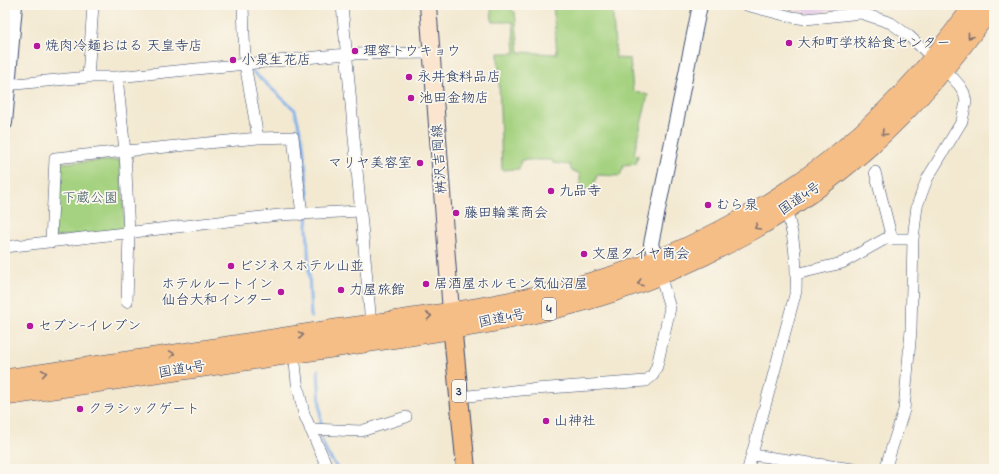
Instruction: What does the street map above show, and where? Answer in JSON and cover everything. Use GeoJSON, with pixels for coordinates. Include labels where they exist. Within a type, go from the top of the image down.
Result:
{"type":"FeatureCollection","features":[{"type":"Feature","properties":{"kind":"highway","name":"国道4号"},"geometry":{"type":"LineString","coordinates":[[658,268],[706,238],[774,199],[836,154],[864,130],[893,101],[939,63],[974,5]]}},
{"type":"Feature","properties":{"kind":"highway","name":"国道4号"},"geometry":{"type":"LineString","coordinates":[[5,396],[294,354],[452,320],[551,292],[658,268],[716,249],[786,209],[815,190],[868,148],[889,128],[939,63],[993,5]]}},
{"type":"Feature","properties":{"kind":"highway","name":"国道4号"},"geometry":{"type":"LineString","coordinates":[[5,379],[371,324],[452,320]]}},
{"type":"Feature","properties":{"kind":"main road","name":"桝沢吉岡線"},"geometry":{"type":"LineString","coordinates":[[428,5],[433,53],[452,320]]}},
{"type":"Feature","properties":{"kind":"main road","name":"3"},"geometry":{"type":"LineString","coordinates":[[452,320],[466,469]]}},
{"type":"Feature","properties":{"kind":"street"},"geometry":{"type":"LineString","coordinates":[[88,77],[93,5]]}},
{"type":"Feature","properties":{"kind":"street"},"geometry":{"type":"LineString","coordinates":[[243,5],[258,138]]}},
{"type":"Feature","properties":{"kind":"street"},"geometry":{"type":"LineString","coordinates":[[342,5],[371,324]]}},
{"type":"Feature","properties":{"kind":"street"},"geometry":{"type":"LineString","coordinates":[[460,397],[521,390],[646,381],[653,375],[657,366],[670,308],[651,244],[700,5]]}},
{"type":"Feature","properties":{"kind":"street"},"geometry":{"type":"LineString","coordinates":[[746,5],[792,17],[806,19],[861,13],[891,23],[909,36],[939,63],[960,86],[964,93],[966,102],[965,111],[958,128],[927,179],[917,206],[913,239],[911,330],[904,410],[886,469]]}},
{"type":"Feature","properties":{"kind":"street"},"geometry":{"type":"LineString","coordinates":[[5,122],[11,14]]}},
{"type":"Feature","properties":{"kind":"street"},"geometry":{"type":"LineString","coordinates":[[7,85],[88,77],[117,77],[346,54],[433,53]]}},
{"type":"Feature","properties":{"kind":"street"},"geometry":{"type":"LineString","coordinates":[[117,77],[125,151],[129,234],[127,302]]}},
{"type":"Feature","properties":{"kind":"street"},"geometry":{"type":"LineString","coordinates":[[50,242],[55,158],[258,138],[293,137],[307,215]]}},
{"type":"Feature","properties":{"kind":"street"},"geometry":{"type":"LineString","coordinates":[[875,172],[892,239]]}},
{"type":"Feature","properties":{"kind":"street"},"geometry":{"type":"LineString","coordinates":[[748,469],[796,291],[792,226],[786,209]]}},
{"type":"Feature","properties":{"kind":"street"},"geometry":{"type":"LineString","coordinates":[[5,247],[129,234],[279,215],[307,215],[360,211]]}},
{"type":"Feature","properties":{"kind":"street"},"geometry":{"type":"LineString","coordinates":[[796,274],[835,266],[878,242],[892,239],[913,239]]}},
{"type":"Feature","properties":{"kind":"street"},"geometry":{"type":"LineString","coordinates":[[294,354],[297,382],[304,414],[328,469]]}},
{"type":"Feature","properties":{"kind":"street"},"geometry":{"type":"LineString","coordinates":[[310,429],[361,431],[406,418]]}},
{"type":"Feature","properties":{"kind":"street"},"geometry":{"type":"LineString","coordinates":[[753,455],[835,468],[853,469]]}},
{"type":"Feature","properties":{"kind":"shaded area"},"geometry":{"type":"Polygon","coordinates":[[[776,5],[931,5],[928,10],[853,6],[811,14],[776,5]]]}},
{"type":"Feature","properties":{"kind":"green space"},"geometry":{"type":"Polygon","coordinates":[[[491,5],[510,5],[511,10],[515,12],[519,52],[557,54],[553,5],[612,5],[616,58],[630,59],[633,91],[648,95],[634,154],[638,155],[636,164],[624,165],[620,176],[597,175],[593,190],[580,189],[580,174],[571,170],[570,165],[553,163],[552,160],[521,160],[519,169],[502,170],[498,53],[515,53],[513,22],[492,22],[491,5]]]}},
{"type":"Feature","properties":{"kind":"green space","name":"下蔵公園"},"geometry":{"type":"Polygon","coordinates":[[[120,160],[125,231],[54,237],[59,163],[120,160]]]}},
{"type":"Feature","properties":{"kind":"waterway"},"geometry":{"type":"LineString","coordinates":[[250,69],[295,110],[303,143],[309,203],[307,226],[311,317]]}},
{"type":"Feature","properties":{"kind":"waterway"},"geometry":{"type":"LineString","coordinates":[[318,370],[321,425]]}},
{"type":"Feature","properties":{"kind":"waterway"},"geometry":{"type":"LineString","coordinates":[[321,437],[327,453],[338,469]]}},
{"type":"Feature","properties":{"kind":"place","name":"大和町学校給食センター"},"geometry":{"type":"Point","coordinates":[789,43]}},
{"type":"Feature","properties":{"kind":"place","name":"焼肉冷麺おはる 天皇寺店"},"geometry":{"type":"Point","coordinates":[37,46]}},
{"type":"Feature","properties":{"kind":"place","name":"理容トウキョウ"},"geometry":{"type":"Point","coordinates":[355,51]}},
{"type":"Feature","properties":{"kind":"place","name":"小泉生花店"},"geometry":{"type":"Point","coordinates":[233,60]}},
{"type":"Feature","properties":{"kind":"place","name":"永井食料品店"},"geometry":{"type":"Point","coordinates":[409,77]}},
{"type":"Feature","properties":{"kind":"place","name":"池田金物店"},"geometry":{"type":"Point","coordinates":[411,98]}},
{"type":"Feature","properties":{"kind":"place","name":"マリヤ美容室"},"geometry":{"type":"Point","coordinates":[420,163]}},
{"type":"Feature","properties":{"kind":"place","name":"九品寺"},"geometry":{"type":"Point","coordinates":[551,191]}},
{"type":"Feature","properties":{"kind":"place","name":"むら泉"},"geometry":{"type":"Point","coordinates":[708,205]}},
{"type":"Feature","properties":{"kind":"place","name":"藤田輪業商会"},"geometry":{"type":"Point","coordinates":[456,213]}},
{"type":"Feature","properties":{"kind":"place","name":"文屋タイヤ商会"},"geometry":{"type":"Point","coordinates":[584,254]}},
{"type":"Feature","properties":{"kind":"place","name":"ビジネスホテル山並"},"geometry":{"type":"Point","coordinates":[231,266]}},
{"type":"Feature","properties":{"kind":"place","name":"居酒屋ホルモン気仙沼屋"},"geometry":{"type":"Point","coordinates":[426,284]}},
{"type":"Feature","properties":{"kind":"place","name":"力屋旅館"},"geometry":{"type":"Point","coordinates":[341,290]}},
{"type":"Feature","properties":{"kind":"place","name":"ホテルルートイン 仙台大和インター"},"geometry":{"type":"Point","coordinates":[281,292]}},
{"type":"Feature","properties":{"kind":"place","name":"セブン-イレブン"},"geometry":{"type":"Point","coordinates":[30,326]}},
{"type":"Feature","properties":{"kind":"place","name":"クラシックゲート"},"geometry":{"type":"Point","coordinates":[80,409]}},
{"type":"Feature","properties":{"kind":"place","name":"山神社"},"geometry":{"type":"Point","coordinates":[546,421]}}]}
